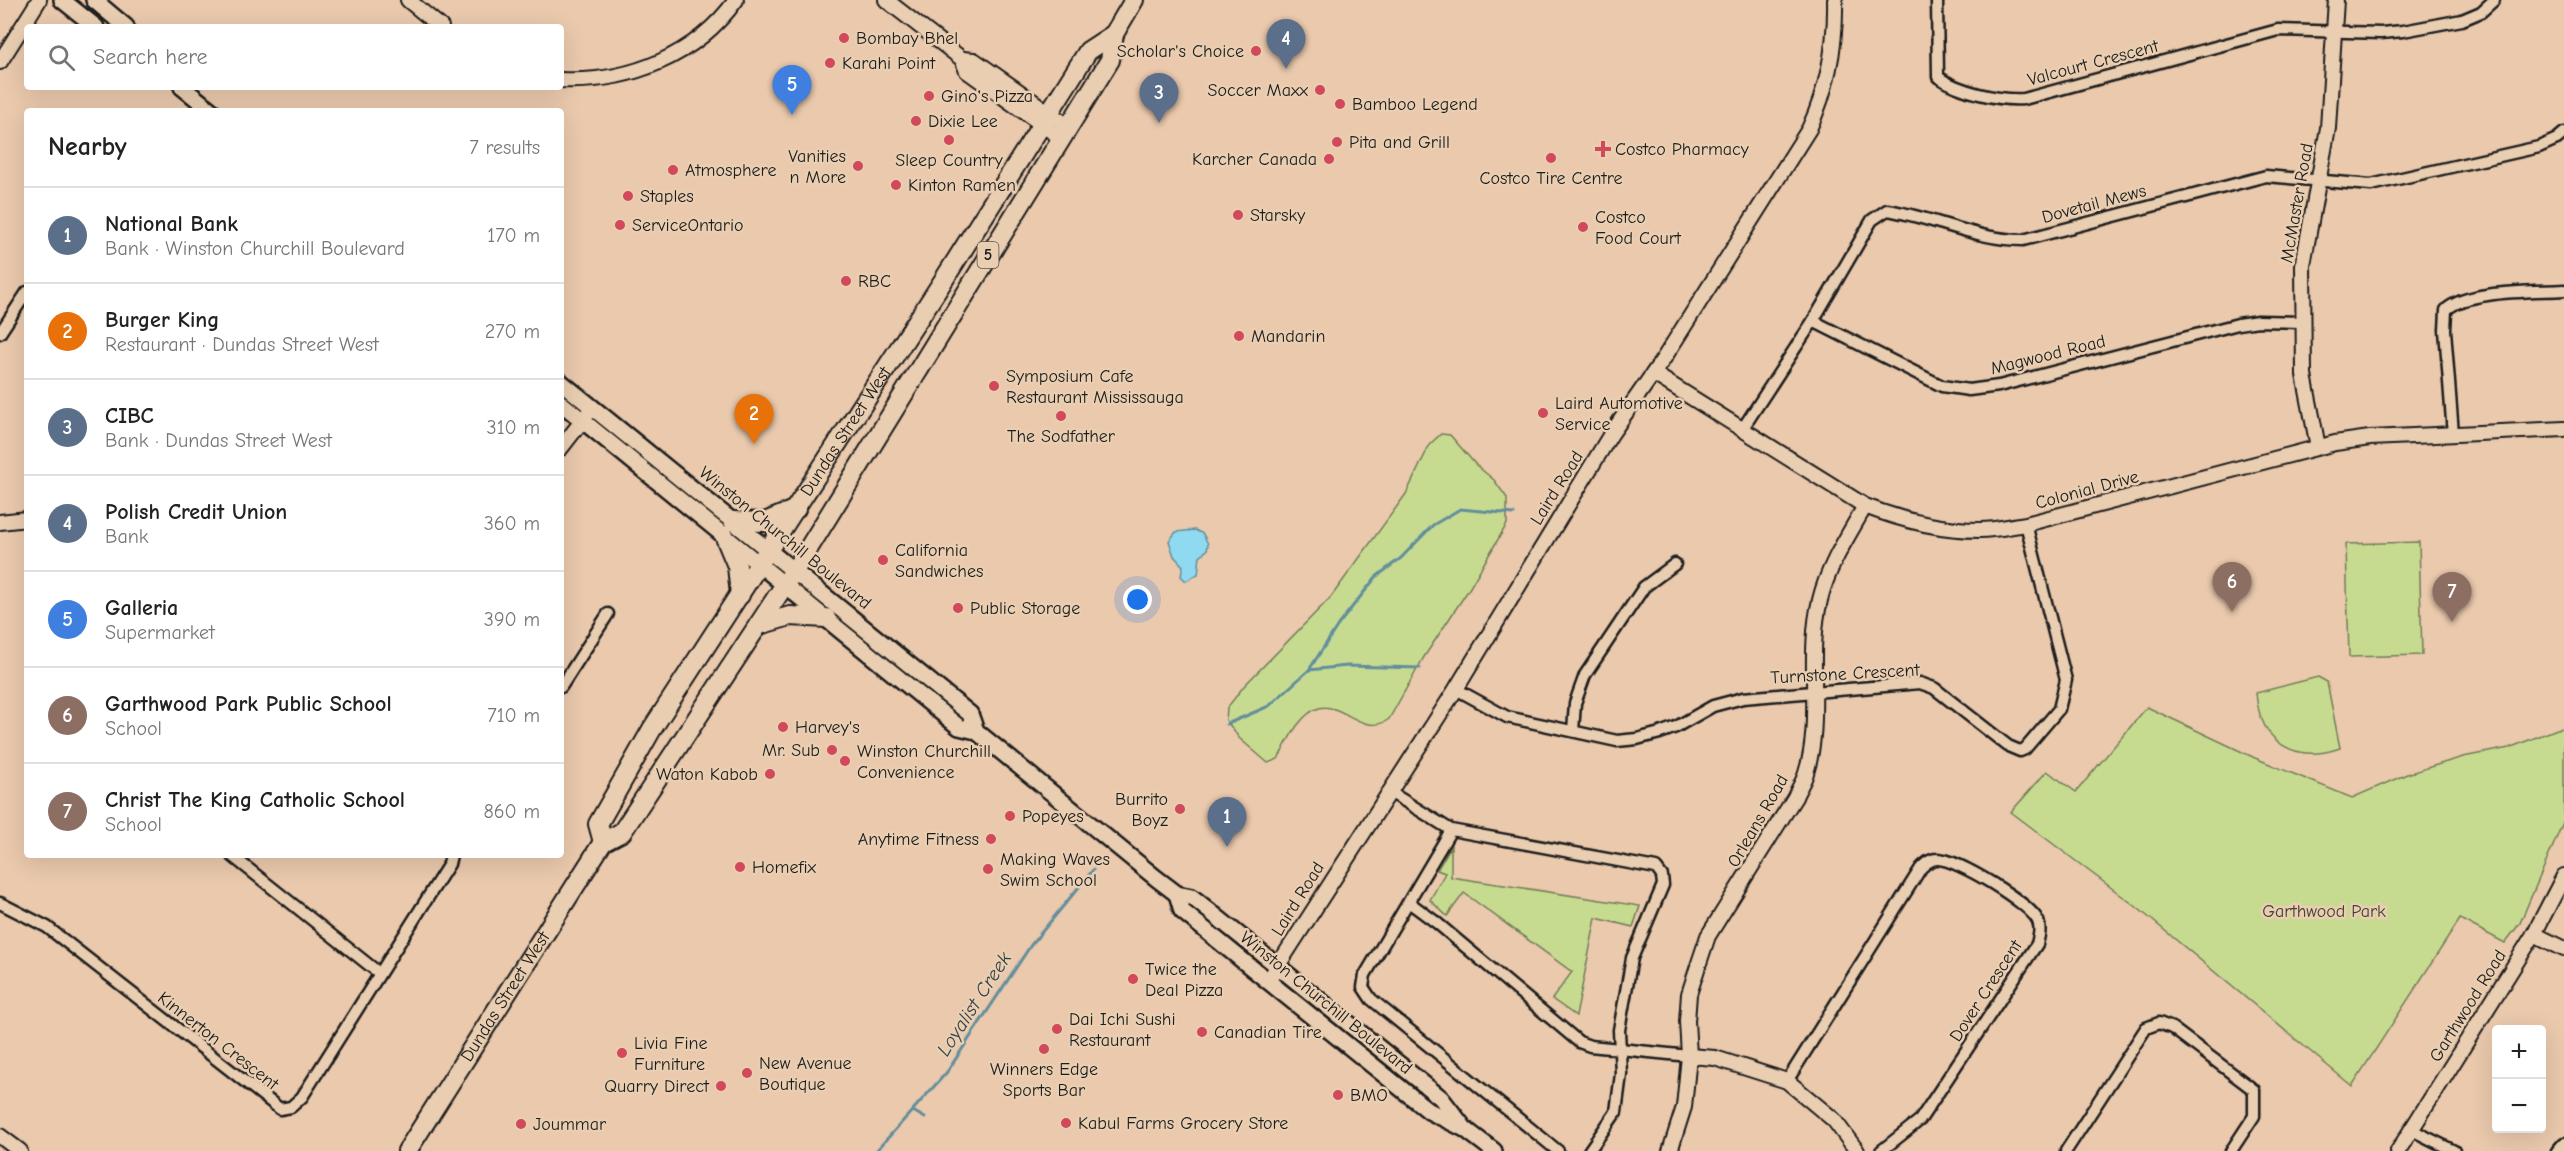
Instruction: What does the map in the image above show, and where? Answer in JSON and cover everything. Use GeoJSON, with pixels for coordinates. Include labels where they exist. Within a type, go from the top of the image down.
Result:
{"type":"FeatureCollection","features":[{"type":"Feature","properties":{"kind":"main road"},"geometry":{"type":"LineString","coordinates":[[62,0],[92,24]]}},
{"type":"Feature","properties":{"kind":"main road"},"geometry":{"type":"LineString","coordinates":[[94,0],[122,24]]}},
{"type":"Feature","properties":{"kind":"main road","name":"Dundas Street West"},"geometry":{"type":"LineString","coordinates":[[407,1151],[603,842],[622,832],[790,578],[1110,60],[1114,34],[1134,0]]}},
{"type":"Feature","properties":{"kind":"main road","name":"Dundas Street West"},"geometry":{"type":"LineString","coordinates":[[603,842],[597,824],[652,729],[797,508],[1088,51],[1114,34]]}},
{"type":"Feature","properties":{"kind":"main road"},"geometry":{"type":"LineString","coordinates":[[186,90],[208,108]]}},
{"type":"Feature","properties":{"kind":"main road","name":"Winston Churchill Boulevard"},"geometry":{"type":"LineString","coordinates":[[564,384],[729,528]]}},
{"type":"Feature","properties":{"kind":"main road","name":"Winston Churchill Boulevard"},"geometry":{"type":"LineString","coordinates":[[564,405],[729,528],[790,578],[970,714],[976,731]]}},
{"type":"Feature","properties":{"kind":"main road"},"geometry":{"type":"LineString","coordinates":[[740,595],[729,528],[765,522],[797,508]]}},
{"type":"Feature","properties":{"kind":"main road","name":"Winston Churchill Boulevard"},"geometry":{"type":"LineString","coordinates":[[790,578],[826,618],[959,727],[976,731],[1177,894],[1192,897],[1441,1098],[1465,1129]]}},
{"type":"Feature","properties":{"kind":"main road"},"geometry":{"type":"LineString","coordinates":[[759,625],[790,616],[826,618]]}},
{"type":"Feature","properties":{"kind":"main road","name":"Winston Churchill Boulevard"},"geometry":{"type":"LineString","coordinates":[[1177,894],[1182,911],[1268,981],[1429,1111],[1465,1129],[1494,1151]]}},
{"type":"Feature","properties":{"kind":"street"},"geometry":{"type":"LineString","coordinates":[[0,62],[39,0]]}},
{"type":"Feature","properties":{"kind":"street"},"geometry":{"type":"LineString","coordinates":[[408,0],[437,24]]}},
{"type":"Feature","properties":{"kind":"street"},"geometry":{"type":"LineString","coordinates":[[564,80],[606,78],[647,69],[698,41],[725,15],[736,0]]}},
{"type":"Feature","properties":{"kind":"street"},"geometry":{"type":"LineString","coordinates":[[886,0],[962,59],[974,60],[1064,132]]}},
{"type":"Feature","properties":{"kind":"street","name":"Laird Road"},"geometry":{"type":"LineString","coordinates":[[1268,981],[1327,886],[1456,689],[1605,444],[1654,374],[1809,129],[1820,105],[1830,67],[1835,0]]}},
{"type":"Feature","properties":{"kind":"street","name":"Valcourt Crescent"},"geometry":{"type":"LineString","coordinates":[[1937,0],[1938,77],[1948,84],[2012,100],[2024,99],[2278,30],[2335,33]]}},
{"type":"Feature","properties":{"kind":"street","name":"McMaster Road"},"geometry":{"type":"LineString","coordinates":[[2318,447],[2304,375],[2303,258],[2329,116],[2336,0]]}},
{"type":"Feature","properties":{"kind":"street"},"geometry":{"type":"LineString","coordinates":[[2335,33],[2403,31],[2462,20],[2481,12],[2494,0]]}},
{"type":"Feature","properties":{"kind":"street","name":"Dovetail Mews"},"geometry":{"type":"LineString","coordinates":[[1743,428],[1814,321],[1872,220],[1887,210],[1992,237],[2023,240],[2255,178],[2277,175],[2361,185],[2381,183],[2539,147],[2557,139],[2564,133]]}},
{"type":"Feature","properties":{"kind":"street"},"geometry":{"type":"LineString","coordinates":[[2452,434],[2445,330],[2446,310],[2454,302],[2467,299],[2509,292],[2564,290]]}},
{"type":"Feature","properties":{"kind":"street"},"geometry":{"type":"LineString","coordinates":[[0,333],[24,297]]}},
{"type":"Feature","properties":{"kind":"street","name":"Magwood Road"},"geometry":{"type":"LineString","coordinates":[[1814,321],[1942,386],[1969,390],[1999,386],[2238,324],[2258,321],[2303,322]]}},
{"type":"Feature","properties":{"kind":"street","name":"Colonial Drive"},"geometry":{"type":"LineString","coordinates":[[1654,374],[1865,506],[1886,514],[1950,528],[1981,530],[2026,524],[2318,447],[2370,438],[2564,429]]}},
{"type":"Feature","properties":{"kind":"street"},"geometry":{"type":"LineString","coordinates":[[564,444],[592,407]]}},
{"type":"Feature","properties":{"kind":"street","name":"Orleans Road"},"geometry":{"type":"LineString","coordinates":[[1670,1151],[1684,1107],[1689,1056],[1687,1021],[1689,994],[1708,936],[1794,797],[1806,773],[1813,742],[1816,625],[1820,600],[1832,565],[1865,506]]}},
{"type":"Feature","properties":{"kind":"street"},"geometry":{"type":"LineString","coordinates":[[0,529],[0,522],[24,519]]}},
{"type":"Feature","properties":{"kind":"street","name":"Turnstone Crescent"},"geometry":{"type":"LineString","coordinates":[[1456,689],[1508,717],[1617,741],[1637,739],[1676,727],[1713,706],[1743,698],[1912,683],[1926,684],[1940,692],[2008,746],[2020,751],[2025,749],[2059,709],[2066,680],[2026,524]]}},
{"type":"Feature","properties":{"kind":"street"},"geometry":{"type":"LineString","coordinates":[[1573,731],[1575,703],[1585,675],[1644,586],[1675,564]]}},
{"type":"Feature","properties":{"kind":"street"},"geometry":{"type":"LineString","coordinates":[[564,682],[608,614]]}},
{"type":"Feature","properties":{"kind":"street"},"geometry":{"type":"LineString","coordinates":[[1390,792],[1451,830],[1622,860],[1656,868],[1660,872],[1664,885],[1632,958],[1619,1030],[1622,1074],[1616,1112],[1589,1151]]}},
{"type":"Feature","properties":{"kind":"street"},"geometry":{"type":"LineString","coordinates":[[1451,830],[1410,903],[1365,975],[1363,987],[1371,999],[1558,1151]]}},
{"type":"Feature","properties":{"kind":"street"},"geometry":{"type":"LineString","coordinates":[[235,858],[379,973]]}},
{"type":"Feature","properties":{"kind":"street","name":"Kinnerton Crescent"},"geometry":{"type":"LineString","coordinates":[[0,903],[47,927],[280,1109],[291,1107],[302,1097],[449,864],[450,858]]}},
{"type":"Feature","properties":{"kind":"street","name":"Dover Crescent"},"geometry":{"type":"LineString","coordinates":[[1788,1081],[1921,868],[1928,862],[1937,859],[1963,866],[2007,894],[2038,920],[2040,932],[2037,944],[1920,1120],[1881,1151]]}},
{"type":"Feature","properties":{"kind":"street","name":"Garthwood Road"},"geometry":{"type":"LineString","coordinates":[[2398,1151],[2534,934],[2564,876]]}},
{"type":"Feature","properties":{"kind":"street"},"geometry":{"type":"LineString","coordinates":[[1410,903],[1580,1042],[1590,1046],[1715,1058],[1788,1081],[1834,1120],[1857,1151]]}},
{"type":"Feature","properties":{"kind":"street"},"geometry":{"type":"LineString","coordinates":[[2534,934],[2564,949]]}},
{"type":"Feature","properties":{"kind":"street"},"geometry":{"type":"LineString","coordinates":[[2066,1151],[2146,1028],[2159,1023],[2172,1028],[2254,1090],[2254,1116],[2231,1151]]}},
{"type":"Feature","properties":{"kind":"street"},"geometry":{"type":"LineString","coordinates":[[2412,1130],[2454,1151]]}},
{"type":"Feature","properties":{"kind":"street"},"geometry":{"type":"LineString","coordinates":[[0,1136],[20,1151]]}},
{"type":"Feature","properties":{"kind":"street"},"geometry":{"type":"LineString","coordinates":[[2557,1151],[2564,1143]]}},
{"type":"Feature","properties":{"kind":"green space"},"geometry":{"type":"Polygon","coordinates":[[[1441,434],[1450,435],[1476,465],[1494,480],[1507,498],[1507,524],[1469,589],[1424,657],[1389,719],[1380,724],[1371,724],[1337,710],[1319,708],[1305,716],[1278,759],[1268,763],[1239,738],[1226,720],[1227,708],[1244,686],[1331,597],[1406,494],[1430,444],[1441,434]]]}},
{"type":"Feature","properties":{"kind":"green space"},"geometry":{"type":"Polygon","coordinates":[[[2419,542],[2422,655],[2349,657],[2346,544],[2419,542]]]}},
{"type":"Feature","properties":{"kind":"green space"},"geometry":{"type":"Polygon","coordinates":[[[2318,677],[2327,682],[2340,748],[2308,753],[2294,751],[2282,745],[2264,725],[2256,693],[2318,677]]]}},
{"type":"Feature","properties":{"kind":"green space","name":"Garthwood Park"},"geometry":{"type":"Polygon","coordinates":[[[2147,707],[2255,758],[2352,798],[2407,774],[2463,757],[2509,748],[2564,728],[2564,820],[2520,923],[2505,943],[2460,919],[2352,1086],[2134,905],[2011,812],[2047,771],[2076,792],[2147,707]]]}},
{"type":"Feature","properties":{"kind":"green space"},"geometry":{"type":"Polygon","coordinates":[[[1451,846],[1451,877],[1640,906],[1633,927],[1596,918],[1576,1016],[1552,999],[1572,972],[1464,893],[1447,916],[1430,900],[1445,873],[1437,870],[1451,846]]]}},
{"type":"Feature","properties":{"kind":"water"},"geometry":{"type":"Polygon","coordinates":[[[1195,530],[1203,534],[1208,544],[1207,550],[1200,556],[1198,574],[1186,581],[1181,576],[1183,566],[1174,556],[1169,541],[1176,532],[1195,530]]]}},
{"type":"Feature","properties":{"kind":"waterway"},"geometry":{"type":"LineString","coordinates":[[1227,724],[1269,706],[1309,670],[1338,625],[1376,577],[1401,558],[1433,525],[1460,509],[1514,514]]}},
{"type":"Feature","properties":{"kind":"waterway"},"geometry":{"type":"LineString","coordinates":[[1309,670],[1347,666],[1420,668]]}},
{"type":"Feature","properties":{"kind":"waterway","name":"Loyalist Creek"},"geometry":{"type":"LineString","coordinates":[[876,1151],[947,1072],[1031,945],[1093,870]]}},
{"type":"Feature","properties":{"kind":"waterway"},"geometry":{"type":"LineString","coordinates":[[913,1111],[925,1118]]}},
{"type":"Feature","properties":{"kind":"place","name":"Bombay Bhel"},"geometry":{"type":"Point","coordinates":[844,38]}},
{"type":"Feature","properties":{"kind":"place","name":"Scholar's Choice"},"geometry":{"type":"Point","coordinates":[1256,51]}},
{"type":"Feature","properties":{"kind":"place","name":"Karahi Point"},"geometry":{"type":"Point","coordinates":[830,63]}},
{"type":"Feature","properties":{"kind":"place","name":"Polish Credit Union"},"geometry":{"type":"Point","coordinates":[1286,69]}},
{"type":"Feature","properties":{"kind":"place","name":"Soccer Maxx"},"geometry":{"type":"Point","coordinates":[1320,90]}},
{"type":"Feature","properties":{"kind":"place","name":"Gino's Pizza"},"geometry":{"type":"Point","coordinates":[929,96]}},
{"type":"Feature","properties":{"kind":"place","name":"Bamboo Legend"},"geometry":{"type":"Point","coordinates":[1340,104]}},
{"type":"Feature","properties":{"kind":"place","name":"Galleria"},"geometry":{"type":"Point","coordinates":[792,115]}},
{"type":"Feature","properties":{"kind":"place","name":"Dixie Lee"},"geometry":{"type":"Point","coordinates":[916,121]}},
{"type":"Feature","properties":{"kind":"place","name":"CIBC"},"geometry":{"type":"Point","coordinates":[1159,123]}},
{"type":"Feature","properties":{"kind":"place","name":"Sleep Country"},"geometry":{"type":"Point","coordinates":[949,140]}},
{"type":"Feature","properties":{"kind":"place","name":"Pita and Grill"},"geometry":{"type":"Point","coordinates":[1337,142]}},
{"type":"Feature","properties":{"kind":"place","name":"Costco Pharmacy"},"geometry":{"type":"Point","coordinates":[1603,149]}},
{"type":"Feature","properties":{"kind":"place","name":"Costco Tire Centre"},"geometry":{"type":"Point","coordinates":[1551,158]}},
{"type":"Feature","properties":{"kind":"place","name":"Karcher Canada"},"geometry":{"type":"Point","coordinates":[1329,159]}},
{"type":"Feature","properties":{"kind":"place","name":"Vanities n More"},"geometry":{"type":"Point","coordinates":[858,166]}},
{"type":"Feature","properties":{"kind":"place","name":"Atmosphere"},"geometry":{"type":"Point","coordinates":[673,170]}},
{"type":"Feature","properties":{"kind":"place","name":"Kinton Ramen"},"geometry":{"type":"Point","coordinates":[896,185]}},
{"type":"Feature","properties":{"kind":"place","name":"Staples"},"geometry":{"type":"Point","coordinates":[628,196]}},
{"type":"Feature","properties":{"kind":"place","name":"Starsky"},"geometry":{"type":"Point","coordinates":[1238,215]}},
{"type":"Feature","properties":{"kind":"place","name":"ServiceOntario"},"geometry":{"type":"Point","coordinates":[620,225]}},
{"type":"Feature","properties":{"kind":"place","name":"Costco Food Court"},"geometry":{"type":"Point","coordinates":[1583,227]}},
{"type":"Feature","properties":{"kind":"place","name":"RBC"},"geometry":{"type":"Point","coordinates":[846,281]}},
{"type":"Feature","properties":{"kind":"place","name":"Mandarin"},"geometry":{"type":"Point","coordinates":[1239,336]}},
{"type":"Feature","properties":{"kind":"place","name":"Symposium Cafe Restaurant Mississauga"},"geometry":{"type":"Point","coordinates":[994,386]}},
{"type":"Feature","properties":{"kind":"place","name":"Laird Automotive Service"},"geometry":{"type":"Point","coordinates":[1543,413]}},
{"type":"Feature","properties":{"kind":"place","name":"The Sodfather"},"geometry":{"type":"Point","coordinates":[1061,416]}},
{"type":"Feature","properties":{"kind":"place","name":"Burger King"},"geometry":{"type":"Point","coordinates":[754,444]}},
{"type":"Feature","properties":{"kind":"place","name":"California Sandwiches"},"geometry":{"type":"Point","coordinates":[883,560]}},
{"type":"Feature","properties":{"kind":"place","name":"Public Storage"},"geometry":{"type":"Point","coordinates":[958,608]}},
{"type":"Feature","properties":{"kind":"place","name":"Garthwood Park Public School"},"geometry":{"type":"Point","coordinates":[2232,612]}},
{"type":"Feature","properties":{"kind":"place","name":"Christ The King Catholic School"},"geometry":{"type":"Point","coordinates":[2452,622]}},
{"type":"Feature","properties":{"kind":"place","name":"Harvey's"},"geometry":{"type":"Point","coordinates":[783,727]}},
{"type":"Feature","properties":{"kind":"place","name":"Mr. Sub"},"geometry":{"type":"Point","coordinates":[832,750]}},
{"type":"Feature","properties":{"kind":"place","name":"Winston Churchill Convenience"},"geometry":{"type":"Point","coordinates":[845,761]}},
{"type":"Feature","properties":{"kind":"place","name":"Waton Kabob"},"geometry":{"type":"Point","coordinates":[770,774]}},
{"type":"Feature","properties":{"kind":"place","name":"Burrito Boyz"},"geometry":{"type":"Point","coordinates":[1180,809]}},
{"type":"Feature","properties":{"kind":"place","name":"Popeyes"},"geometry":{"type":"Point","coordinates":[1010,816]}},
{"type":"Feature","properties":{"kind":"place","name":"Anytime Fitness"},"geometry":{"type":"Point","coordinates":[991,839]}},
{"type":"Feature","properties":{"kind":"place","name":"National Bank"},"geometry":{"type":"Point","coordinates":[1227,847]}},
{"type":"Feature","properties":{"kind":"place","name":"Homefix"},"geometry":{"type":"Point","coordinates":[740,867]}},
{"type":"Feature","properties":{"kind":"place","name":"Making Waves Swim School"},"geometry":{"type":"Point","coordinates":[988,869]}},
{"type":"Feature","properties":{"kind":"place","name":"Twice the Deal Pizza"},"geometry":{"type":"Point","coordinates":[1133,979]}},
{"type":"Feature","properties":{"kind":"place","name":"Dai Ichi Sushi Restaurant"},"geometry":{"type":"Point","coordinates":[1057,1029]}},
{"type":"Feature","properties":{"kind":"place","name":"Canadian Tire"},"geometry":{"type":"Point","coordinates":[1202,1032]}},
{"type":"Feature","properties":{"kind":"place","name":"Winners Edge Sports Bar"},"geometry":{"type":"Point","coordinates":[1044,1049]}},
{"type":"Feature","properties":{"kind":"place","name":"Livia Fine Furniture"},"geometry":{"type":"Point","coordinates":[622,1053]}},
{"type":"Feature","properties":{"kind":"place","name":"New Avenue Boutique"},"geometry":{"type":"Point","coordinates":[747,1073]}},
{"type":"Feature","properties":{"kind":"place","name":"Quarry Direct"},"geometry":{"type":"Point","coordinates":[721,1086]}},
{"type":"Feature","properties":{"kind":"place","name":"BMO"},"geometry":{"type":"Point","coordinates":[1338,1095]}},
{"type":"Feature","properties":{"kind":"place","name":"Kabul Farms Grocery Store"},"geometry":{"type":"Point","coordinates":[1066,1123]}},
{"type":"Feature","properties":{"kind":"place","name":"Joummar"},"geometry":{"type":"Point","coordinates":[521,1124]}}]}
